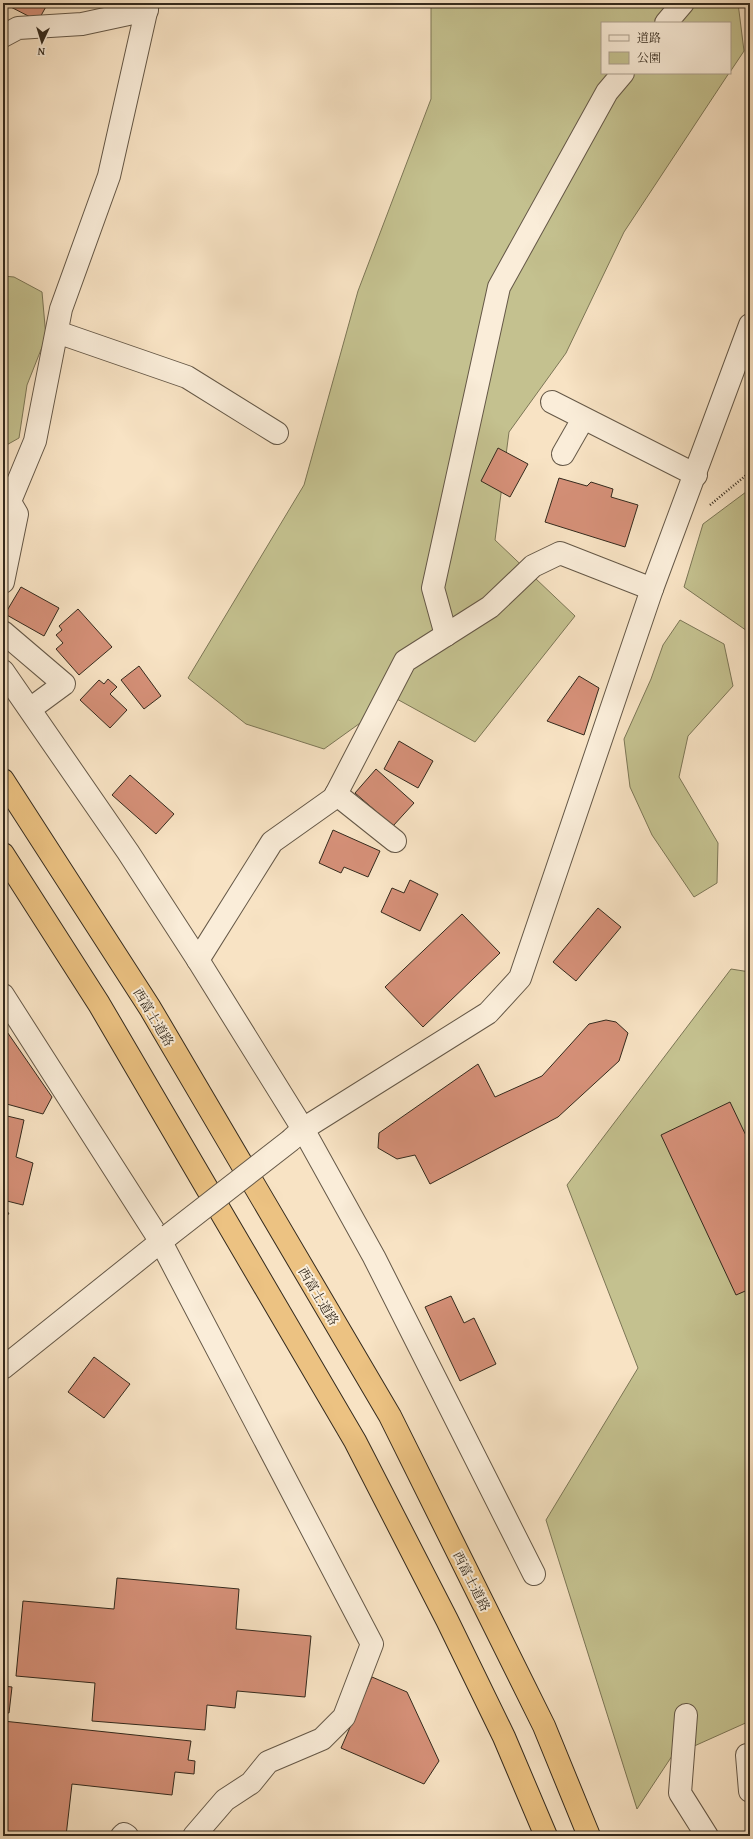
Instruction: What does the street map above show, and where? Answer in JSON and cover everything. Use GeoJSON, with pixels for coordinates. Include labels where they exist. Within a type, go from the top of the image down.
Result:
{"type":"FeatureCollection","features":[{"type":"Feature","properties":{"kind":"highway","name":"西富士道路"},"geometry":{"type":"LineString","coordinates":[[3,780],[150,1008],[390,1416],[544,1726],[590,1836]]}},
{"type":"Feature","properties":{"kind":"highway"},"geometry":{"type":"LineString","coordinates":[[3,854],[99,1004],[247,1254],[355,1441],[447,1620],[504,1737],[546,1836]]}},
{"type":"Feature","properties":{"kind":"street"},"geometry":{"type":"LineString","coordinates":[[667,22],[683,3]]}},
{"type":"Feature","properties":{"kind":"street"},"geometry":{"type":"LineString","coordinates":[[3,36],[18,28],[82,24],[140,7],[109,176],[61,309],[35,441],[6,510],[17,514],[3,582]]}},
{"type":"Feature","properties":{"kind":"street"},"geometry":{"type":"LineString","coordinates":[[446,635],[433,588],[499,287],[607,92],[622,74]]}},
{"type":"Feature","properties":{"kind":"street"},"geometry":{"type":"LineString","coordinates":[[3,1368],[297,1134],[488,1013],[520,978],[652,589],[696,475],[750,325]]}},
{"type":"Feature","properties":{"kind":"street"},"geometry":{"type":"LineString","coordinates":[[57,332],[187,377],[277,433]]}},
{"type":"Feature","properties":{"kind":"street"},"geometry":{"type":"LineString","coordinates":[[552,402],[696,475]]}},
{"type":"Feature","properties":{"kind":"street"},"geometry":{"type":"LineString","coordinates":[[563,454],[583,419]]}},
{"type":"Feature","properties":{"kind":"street"},"geometry":{"type":"LineString","coordinates":[[198,960],[272,842],[334,798],[405,661],[490,607],[533,566],[560,553],[652,589]]}},
{"type":"Feature","properties":{"kind":"street"},"geometry":{"type":"LineString","coordinates":[[3,632],[64,684],[30,709]]}},
{"type":"Feature","properties":{"kind":"street"},"geometry":{"type":"LineString","coordinates":[[3,671],[128,852],[198,960],[297,1134],[374,1257],[534,1574]]}},
{"type":"Feature","properties":{"kind":"street"},"geometry":{"type":"LineString","coordinates":[[336,794],[395,841]]}},
{"type":"Feature","properties":{"kind":"street"},"geometry":{"type":"LineString","coordinates":[[3,995],[165,1239],[372,1644],[344,1717],[322,1739],[268,1762],[251,1783],[225,1800],[194,1836]]}},
{"type":"Feature","properties":{"kind":"street"},"geometry":{"type":"LineString","coordinates":[[686,1715],[680,1793],[707,1836]]}},
{"type":"Feature","properties":{"kind":"street"},"geometry":{"type":"LineString","coordinates":[[747,1755],[750,1791]]}},
{"type":"Feature","properties":{"kind":"street"},"geometry":{"type":"LineString","coordinates":[[122,1836],[124,1834],[127,1836]]}},
{"type":"Feature","properties":{"kind":"path"},"geometry":{"type":"LineString","coordinates":[[682,512],[699,510],[714,503],[750,472]]}},
{"type":"Feature","properties":{"kind":"green space"},"geometry":{"type":"Polygon","coordinates":[[[431,3],[738,3],[744,51],[731,70],[731,22],[601,22],[601,74],[728,74],[624,232],[566,353],[509,432],[495,540],[575,616],[475,742],[395,698],[324,749],[246,724],[188,678],[304,485],[358,291],[431,99],[431,3]]]}},
{"type":"Feature","properties":{"kind":"green space"},"geometry":{"type":"Polygon","coordinates":[[[3,276],[14,277],[42,292],[46,337],[27,385],[19,438],[3,447],[3,276]]]}},
{"type":"Feature","properties":{"kind":"green space"},"geometry":{"type":"Polygon","coordinates":[[[750,489],[750,633],[684,587],[703,524],[750,489]]]}},
{"type":"Feature","properties":{"kind":"green space"},"geometry":{"type":"Polygon","coordinates":[[[680,620],[724,644],[733,686],[688,736],[679,777],[718,843],[717,883],[694,897],[652,835],[630,787],[624,739],[651,679],[663,645],[680,620]]]}},
{"type":"Feature","properties":{"kind":"green space"},"geometry":{"type":"Polygon","coordinates":[[[731,969],[750,972],[750,1721],[672,1756],[637,1809],[546,1520],[638,1368],[567,1185],[731,969]]]}},
{"type":"Feature","properties":{"kind":"building"},"geometry":{"type":"Polygon","coordinates":[[[3,3],[48,3],[38,21],[3,3]]]}},
{"type":"Feature","properties":{"kind":"building"},"geometry":{"type":"Polygon","coordinates":[[[498,448],[528,464],[510,497],[481,481],[498,448]]]}},
{"type":"Feature","properties":{"kind":"building"},"geometry":{"type":"Polygon","coordinates":[[[559,478],[587,486],[591,482],[613,489],[611,497],[638,505],[625,547],[545,522],[559,478]]]}},
{"type":"Feature","properties":{"kind":"building"},"geometry":{"type":"Polygon","coordinates":[[[21,587],[59,608],[44,636],[5,614],[21,587]]]}},
{"type":"Feature","properties":{"kind":"building"},"geometry":{"type":"Polygon","coordinates":[[[78,609],[112,647],[79,675],[56,649],[63,643],[56,635],[62,630],[59,626],[78,609]]]}},
{"type":"Feature","properties":{"kind":"building"},"geometry":{"type":"Polygon","coordinates":[[[139,666],[161,696],[144,709],[121,680],[139,666]]]}},
{"type":"Feature","properties":{"kind":"building"},"geometry":{"type":"Polygon","coordinates":[[[579,676],[599,688],[584,735],[547,721],[579,676]]]}},
{"type":"Feature","properties":{"kind":"building"},"geometry":{"type":"Polygon","coordinates":[[[108,679],[117,687],[110,694],[127,710],[110,728],[80,700],[99,680],[104,684],[108,679]]]}},
{"type":"Feature","properties":{"kind":"building"},"geometry":{"type":"Polygon","coordinates":[[[399,741],[433,761],[418,788],[384,769],[399,741]]]}},
{"type":"Feature","properties":{"kind":"building"},"geometry":{"type":"Polygon","coordinates":[[[376,769],[414,803],[393,826],[355,793],[376,769]]]}},
{"type":"Feature","properties":{"kind":"building"},"geometry":{"type":"Polygon","coordinates":[[[130,775],[174,814],[156,834],[112,795],[130,775]]]}},
{"type":"Feature","properties":{"kind":"building"},"geometry":{"type":"Polygon","coordinates":[[[333,830],[380,851],[368,877],[344,867],[341,873],[319,863],[333,830]]]}},
{"type":"Feature","properties":{"kind":"building"},"geometry":{"type":"Polygon","coordinates":[[[410,880],[438,894],[420,931],[381,912],[392,888],[404,893],[410,880]]]}},
{"type":"Feature","properties":{"kind":"building"},"geometry":{"type":"Polygon","coordinates":[[[598,908],[621,927],[576,981],[553,962],[598,908]]]}},
{"type":"Feature","properties":{"kind":"building"},"geometry":{"type":"Polygon","coordinates":[[[462,914],[500,953],[423,1027],[385,987],[462,914]]]}},
{"type":"Feature","properties":{"kind":"building"},"geometry":{"type":"Polygon","coordinates":[[[606,1020],[616,1022],[628,1033],[619,1061],[558,1117],[430,1184],[415,1155],[397,1159],[378,1148],[379,1133],[478,1064],[495,1097],[542,1076],[589,1024],[606,1020]]]}},
{"type":"Feature","properties":{"kind":"building"},"geometry":{"type":"Polygon","coordinates":[[[3,1026],[52,1097],[43,1114],[3,1103],[3,1026]]]}},
{"type":"Feature","properties":{"kind":"building"},"geometry":{"type":"Polygon","coordinates":[[[730,1102],[750,1144],[750,1289],[736,1295],[661,1135],[730,1102]]]}},
{"type":"Feature","properties":{"kind":"building"},"geometry":{"type":"Polygon","coordinates":[[[3,1115],[24,1120],[16,1157],[33,1163],[23,1205],[3,1200],[3,1115]]]}},
{"type":"Feature","properties":{"kind":"building"},"geometry":{"type":"Polygon","coordinates":[[[3,1212],[9,1213],[3,1223],[3,1212]]]}},
{"type":"Feature","properties":{"kind":"building"},"geometry":{"type":"Polygon","coordinates":[[[451,1296],[464,1323],[474,1318],[496,1364],[460,1381],[425,1307],[451,1296]]]}},
{"type":"Feature","properties":{"kind":"building"},"geometry":{"type":"Polygon","coordinates":[[[94,1357],[130,1384],[104,1418],[68,1392],[94,1357]]]}},
{"type":"Feature","properties":{"kind":"building"},"geometry":{"type":"Polygon","coordinates":[[[117,1578],[239,1589],[236,1629],[311,1636],[305,1697],[237,1691],[235,1708],[207,1705],[205,1730],[92,1721],[95,1683],[16,1676],[23,1601],[114,1609],[117,1578]]]}},
{"type":"Feature","properties":{"kind":"building"},"geometry":{"type":"Polygon","coordinates":[[[372,1677],[407,1692],[439,1761],[424,1784],[341,1748],[372,1677]]]}},
{"type":"Feature","properties":{"kind":"building"},"geometry":{"type":"Polygon","coordinates":[[[3,1686],[12,1687],[9,1713],[3,1712],[3,1686]]]}},
{"type":"Feature","properties":{"kind":"building"},"geometry":{"type":"Polygon","coordinates":[[[3,1721],[191,1741],[188,1760],[195,1761],[194,1774],[175,1772],[172,1795],[72,1784],[66,1836],[3,1836],[3,1721]]]}}]}
